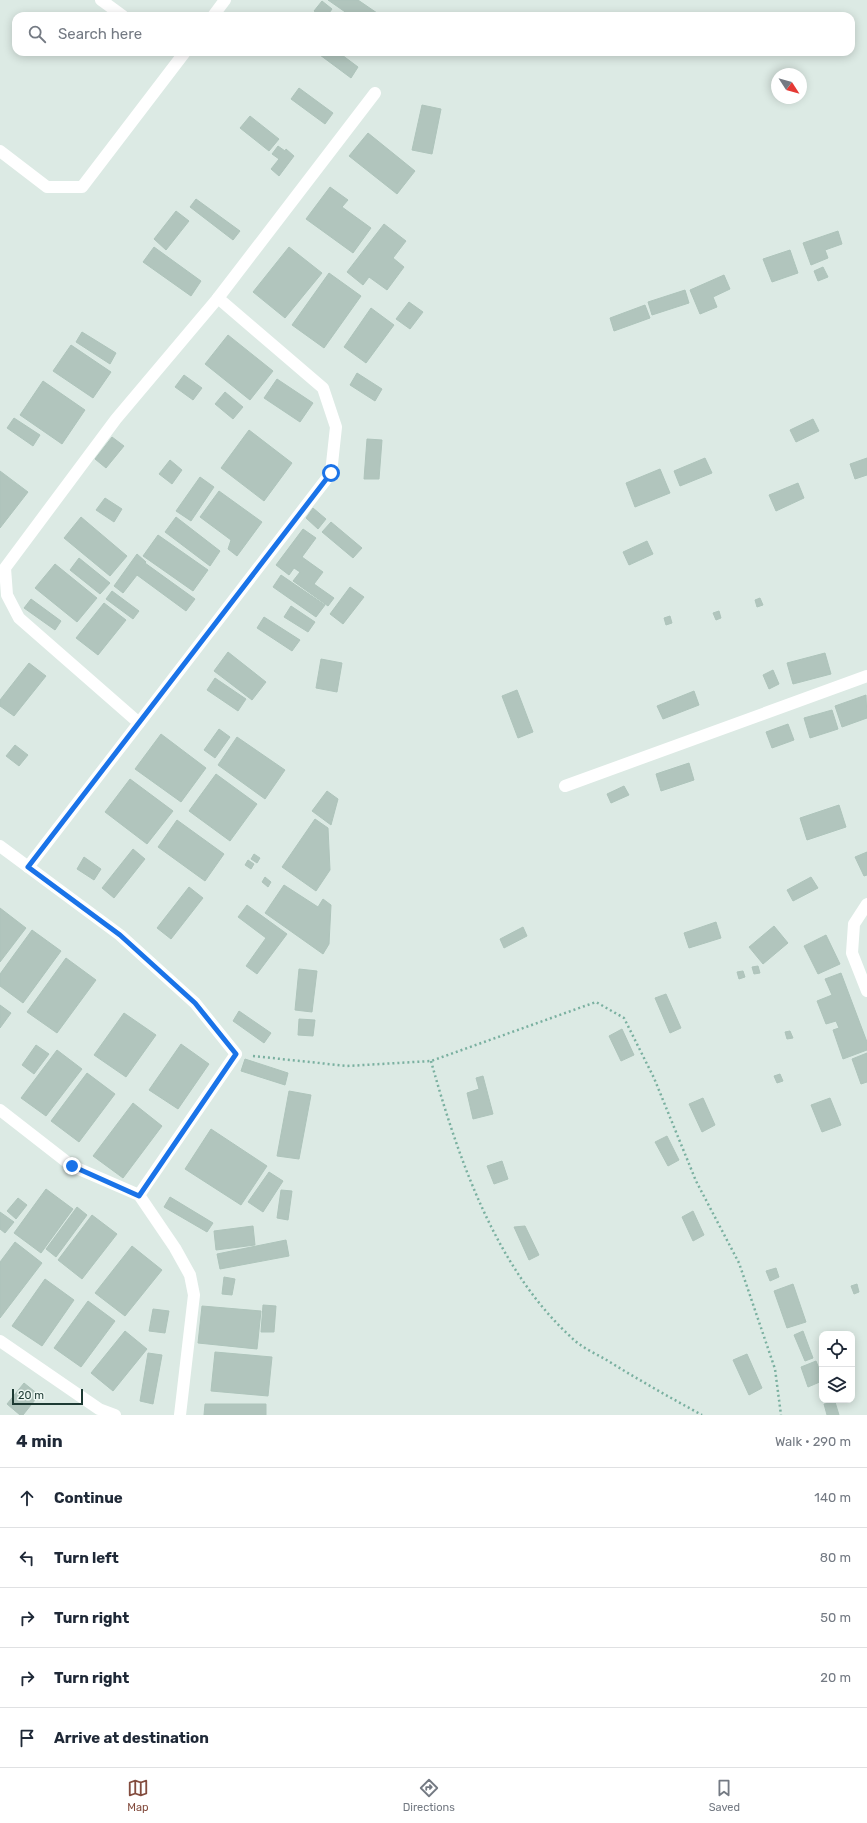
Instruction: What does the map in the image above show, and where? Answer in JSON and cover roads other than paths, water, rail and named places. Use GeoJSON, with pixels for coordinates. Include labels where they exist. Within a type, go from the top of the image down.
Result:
{"type":"FeatureCollection","features":[{"type":"Feature","properties":{"kind":"street"},"geometry":{"type":"LineString","coordinates":[[101,0],[118,12]]}},
{"type":"Feature","properties":{"kind":"street"},"geometry":{"type":"LineString","coordinates":[[216,12],[225,0]]}},
{"type":"Feature","properties":{"kind":"street"},"geometry":{"type":"LineString","coordinates":[[0,151],[47,187],[82,187],[178,56]]}},
{"type":"Feature","properties":{"kind":"street"},"geometry":{"type":"LineString","coordinates":[[139,723],[19,618],[7,595],[5,568],[116,419],[218,298],[375,93]]}},
{"type":"Feature","properties":{"kind":"street"},"geometry":{"type":"LineString","coordinates":[[28,867],[331,473],[336,427],[322,388],[218,298]]}},
{"type":"Feature","properties":{"kind":"street"},"geometry":{"type":"LineString","coordinates":[[565,786],[867,676]]}},
{"type":"Feature","properties":{"kind":"street"},"geometry":{"type":"LineString","coordinates":[[0,846],[120,935],[195,1003],[236,1054],[139,1196]]}},
{"type":"Feature","properties":{"kind":"street"},"geometry":{"type":"LineString","coordinates":[[867,904],[854,924],[852,953],[867,990]]}},
{"type":"Feature","properties":{"kind":"street"},"geometry":{"type":"LineString","coordinates":[[0,1110],[72,1166],[139,1196],[175,1248],[190,1275],[194,1295],[180,1415]]}},
{"type":"Feature","properties":{"kind":"street"},"geometry":{"type":"LineString","coordinates":[[0,1341],[99,1409],[115,1415]]}}]}
